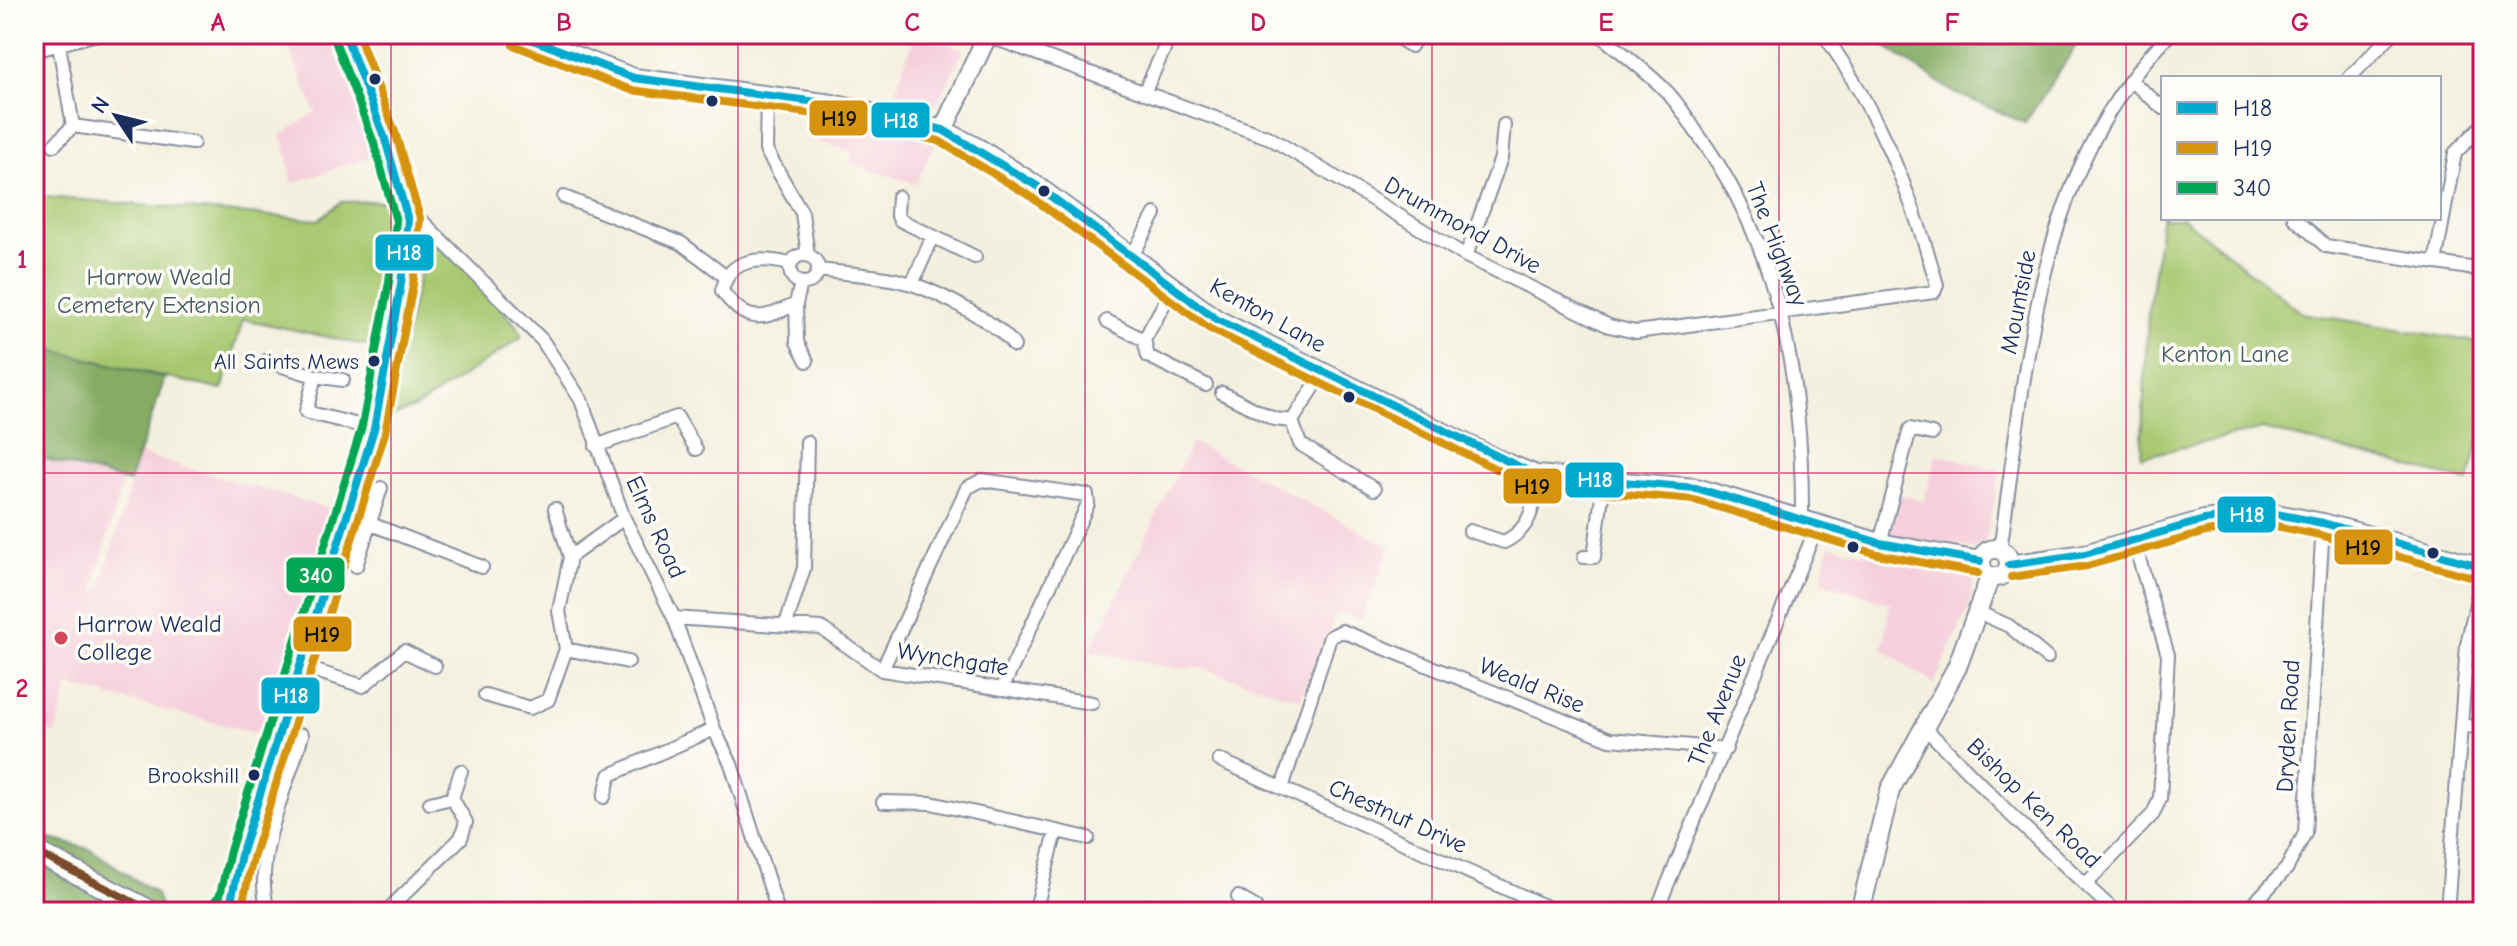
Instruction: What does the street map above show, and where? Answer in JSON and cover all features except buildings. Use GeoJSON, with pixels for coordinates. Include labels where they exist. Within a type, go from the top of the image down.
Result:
{"type":"FeatureCollection","features":[{"type":"Feature","properties":{"kind":"main road"},"geometry":{"type":"LineString","coordinates":[[228,908],[276,740],[374,429],[401,284],[408,220],[385,139],[345,34]]}},
{"type":"Feature","properties":{"kind":"main road"},"geometry":{"type":"LineString","coordinates":[[34,851],[152,912]]}},
{"type":"Feature","properties":{"kind":"street"},"geometry":{"type":"LineString","coordinates":[[34,51],[97,34]]}},
{"type":"Feature","properties":{"kind":"street","name":"Kenton Lane"},"geometry":{"type":"LineString","coordinates":[[517,34],[634,78],[862,109],[943,130],[1003,163],[1216,319],[1536,475],[1696,488],[1880,543],[1985,569]]}},
{"type":"Feature","properties":{"kind":"street"},"geometry":{"type":"LineString","coordinates":[[1144,93],[1171,34]]}},
{"type":"Feature","properties":{"kind":"street"},"geometry":{"type":"LineString","coordinates":[[1392,34],[1411,46],[1418,34]]}},
{"type":"Feature","properties":{"kind":"street","name":"The Highway"},"geometry":{"type":"LineString","coordinates":[[1599,34],[1666,90],[1720,164],[1754,233],[1782,313],[1796,384],[1810,521]]}},
{"type":"Feature","properties":{"kind":"street","name":"Drummond Drive"},"geometry":{"type":"LineString","coordinates":[[988,35],[1270,138],[1466,256],[1609,326],[1636,332],[1934,292],[1937,285],[1915,204],[1872,112],[1824,34]]}},
{"type":"Feature","properties":{"kind":"street","name":"Mountside"},"geometry":{"type":"LineString","coordinates":[[2004,557],[2035,310],[2060,210],[2106,112],[2170,34]]}},
{"type":"Feature","properties":{"kind":"street"},"geometry":{"type":"LineString","coordinates":[[2351,76],[2392,34]]}},
{"type":"Feature","properties":{"kind":"street"},"geometry":{"type":"LineString","coordinates":[[943,130],[988,35]]}},
{"type":"Feature","properties":{"kind":"street"},"geometry":{"type":"LineString","coordinates":[[59,45],[73,126]]}},
{"type":"Feature","properties":{"kind":"street"},"geometry":{"type":"LineString","coordinates":[[2130,80],[2161,106]]}},
{"type":"Feature","properties":{"kind":"street"},"geometry":{"type":"LineString","coordinates":[[767,95],[766,150],[802,213],[808,255]]}},
{"type":"Feature","properties":{"kind":"street"},"geometry":{"type":"LineString","coordinates":[[1466,256],[1501,158],[1504,125]]}},
{"type":"Feature","properties":{"kind":"street"},"geometry":{"type":"LineString","coordinates":[[2435,263],[2455,153],[2483,125]]}},
{"type":"Feature","properties":{"kind":"street"},"geometry":{"type":"LineString","coordinates":[[73,126],[193,143]]}},
{"type":"Feature","properties":{"kind":"street"},"geometry":{"type":"LineString","coordinates":[[54,145],[73,126]]}},
{"type":"Feature","properties":{"kind":"street"},"geometry":{"type":"LineString","coordinates":[[564,197],[681,243],[725,276]]}},
{"type":"Feature","properties":{"kind":"street"},"geometry":{"type":"LineString","coordinates":[[898,197],[897,214],[900,220],[975,257]]}},
{"type":"Feature","properties":{"kind":"street"},"geometry":{"type":"LineString","coordinates":[[1132,256],[1155,214]]}},
{"type":"Feature","properties":{"kind":"street","name":"Elms Road"},"geometry":{"type":"LineString","coordinates":[[408,220],[423,222],[542,340],[581,400],[624,518],[674,618],[714,729],[731,764],[778,912]]}},
{"type":"Feature","properties":{"kind":"street"},"geometry":{"type":"LineString","coordinates":[[2296,220],[2326,246],[2483,270]]}},
{"type":"Feature","properties":{"kind":"street"},"geometry":{"type":"LineString","coordinates":[[912,284],[933,236]]}},
{"type":"Feature","properties":{"kind":"street"},"geometry":{"type":"LineString","coordinates":[[799,255],[808,255],[816,261],[818,270],[810,282],[801,283],[791,275],[790,264],[799,255]]}},
{"type":"Feature","properties":{"kind":"street"},"geometry":{"type":"LineString","coordinates":[[790,264],[757,259],[736,266],[725,276],[722,291],[738,312],[753,318],[774,315],[796,304]]}},
{"type":"Feature","properties":{"kind":"street"},"geometry":{"type":"LineString","coordinates":[[818,270],[912,284],[975,315],[1008,336],[1014,346]]}},
{"type":"Feature","properties":{"kind":"street"},"geometry":{"type":"LineString","coordinates":[[801,283],[796,304],[797,342],[807,361]]}},
{"type":"Feature","properties":{"kind":"street"},"geometry":{"type":"LineString","coordinates":[[1173,288],[1144,340],[1148,356],[1206,385]]}},
{"type":"Feature","properties":{"kind":"street"},"geometry":{"type":"LineString","coordinates":[[1107,321],[1144,340]]}},
{"type":"Feature","properties":{"kind":"street"},"geometry":{"type":"LineString","coordinates":[[266,361],[315,376],[343,380]]}},
{"type":"Feature","properties":{"kind":"street"},"geometry":{"type":"LineString","coordinates":[[1292,421],[1323,373]]}},
{"type":"Feature","properties":{"kind":"street"},"geometry":{"type":"LineString","coordinates":[[315,376],[306,412],[374,429]]}},
{"type":"Feature","properties":{"kind":"street"},"geometry":{"type":"LineString","coordinates":[[1222,393],[1274,419],[1292,421]]}},
{"type":"Feature","properties":{"kind":"street"},"geometry":{"type":"LineString","coordinates":[[596,446],[677,417],[696,449]]}},
{"type":"Feature","properties":{"kind":"street"},"geometry":{"type":"LineString","coordinates":[[1292,421],[1300,444],[1374,489]]}},
{"type":"Feature","properties":{"kind":"street"},"geometry":{"type":"LineString","coordinates":[[1880,543],[1910,429],[1932,434]]}},
{"type":"Feature","properties":{"kind":"street"},"geometry":{"type":"LineString","coordinates":[[786,624],[804,568],[807,442]]}},
{"type":"Feature","properties":{"kind":"street"},"geometry":{"type":"LineString","coordinates":[[1470,531],[1504,542],[1521,533],[1531,516],[1536,475]]}},
{"type":"Feature","properties":{"kind":"street"},"geometry":{"type":"LineString","coordinates":[[882,670],[967,488],[982,480],[1087,495],[1088,504],[1002,689]]}},
{"type":"Feature","properties":{"kind":"street"},"geometry":{"type":"LineString","coordinates":[[1584,557],[1594,557],[1604,480]]}},
{"type":"Feature","properties":{"kind":"street"},"geometry":{"type":"LineString","coordinates":[[356,566],[381,488]]}},
{"type":"Feature","properties":{"kind":"street"},"geometry":{"type":"LineString","coordinates":[[350,505],[372,518],[482,567]]}},
{"type":"Feature","properties":{"kind":"street"},"geometry":{"type":"LineString","coordinates":[[485,695],[526,707],[540,707],[550,696],[566,649],[559,611],[570,557],[555,509]]}},
{"type":"Feature","properties":{"kind":"street"},"geometry":{"type":"LineString","coordinates":[[1860,912],[1890,790],[1957,667],[1980,613],[1987,551],[2004,557],[2085,554],[2204,520],[2266,512],[2323,523],[2483,569],[2467,645],[2447,912]]}},
{"type":"Feature","properties":{"kind":"street"},"geometry":{"type":"LineString","coordinates":[[570,557],[624,518]]}},
{"type":"Feature","properties":{"kind":"street","name":"The Avenue"},"geometry":{"type":"LineString","coordinates":[[1656,912],[1726,749],[1810,521]]}},
{"type":"Feature","properties":{"kind":"street","name":"Dryden Road"},"geometry":{"type":"LineString","coordinates":[[2246,912],[2287,868],[2305,833],[2323,523]]}},
{"type":"Feature","properties":{"kind":"street"},"geometry":{"type":"LineString","coordinates":[[2086,884],[2153,814],[2160,798],[2168,655],[2133,539]]}},
{"type":"Feature","properties":{"kind":"street"},"geometry":{"type":"LineString","coordinates":[[1985,569],[2002,575],[2004,557]]}},
{"type":"Feature","properties":{"kind":"street"},"geometry":{"type":"LineString","coordinates":[[1980,613],[2009,626],[2047,658]]}},
{"type":"Feature","properties":{"kind":"street","name":"Wynchgate"},"geometry":{"type":"LineString","coordinates":[[674,618],[821,628],[882,670],[1092,703]]}},
{"type":"Feature","properties":{"kind":"street","name":"Weald Rise"},"geometry":{"type":"LineString","coordinates":[[1282,788],[1330,637],[1342,631],[1610,739],[1726,749]]}},
{"type":"Feature","properties":{"kind":"street"},"geometry":{"type":"LineString","coordinates":[[566,649],[628,662]]}},
{"type":"Feature","properties":{"kind":"street"},"geometry":{"type":"LineString","coordinates":[[300,666],[363,686],[404,651],[435,666]]}},
{"type":"Feature","properties":{"kind":"street","name":"Bishop Ken Road"},"geometry":{"type":"LineString","coordinates":[[1923,726],[2115,912]]}},
{"type":"Feature","properties":{"kind":"street"},"geometry":{"type":"LineString","coordinates":[[2462,726],[2483,727]]}},
{"type":"Feature","properties":{"kind":"street"},"geometry":{"type":"LineString","coordinates":[[604,797],[610,775],[714,729]]}},
{"type":"Feature","properties":{"kind":"street"},"geometry":{"type":"LineString","coordinates":[[269,912],[264,900],[263,864],[300,741],[276,740]]}},
{"type":"Feature","properties":{"kind":"street","name":"Chestnut Drive"},"geometry":{"type":"LineString","coordinates":[[1219,760],[1558,912]]}},
{"type":"Feature","properties":{"kind":"street"},"geometry":{"type":"LineString","coordinates":[[386,912],[461,838],[466,822],[452,798],[461,771]]}},
{"type":"Feature","properties":{"kind":"street"},"geometry":{"type":"LineString","coordinates":[[430,803],[452,798]]}},
{"type":"Feature","properties":{"kind":"street"},"geometry":{"type":"LineString","coordinates":[[883,802],[931,803],[1088,838]]}},
{"type":"Feature","properties":{"kind":"street"},"geometry":{"type":"LineString","coordinates":[[1035,912],[1056,832]]}},
{"type":"Feature","properties":{"kind":"street"},"geometry":{"type":"LineString","coordinates":[[1238,897],[1255,907],[1255,912]]}},
{"type":"Feature","properties":{"kind":"shaded area"},"geometry":{"type":"Polygon","coordinates":[[[282,34],[338,34],[382,153],[293,183],[282,135],[316,112],[282,34]]]}},
{"type":"Feature","properties":{"kind":"shaded area"},"geometry":{"type":"Polygon","coordinates":[[[915,36],[964,49],[934,109],[921,114],[890,105],[915,36]]]}},
{"type":"Feature","properties":{"kind":"shaded area"},"geometry":{"type":"Polygon","coordinates":[[[818,112],[933,138],[936,141],[916,184],[851,164],[851,151],[819,142],[818,112]]]}},
{"type":"Feature","properties":{"kind":"shaded area"},"geometry":{"type":"Polygon","coordinates":[[[1192,442],[1391,547],[1361,619],[1337,613],[1300,699],[1198,667],[1178,669],[1090,651],[1192,442]]]}},
{"type":"Feature","properties":{"kind":"shaded area"},"geometry":{"type":"Polygon","coordinates":[[[139,454],[335,510],[274,716],[263,728],[268,736],[69,686],[55,734],[34,724],[34,457],[122,482],[94,588],[100,591],[139,454]]]}},
{"type":"Feature","properties":{"kind":"shaded area"},"geometry":{"type":"Polygon","coordinates":[[[1937,454],[2001,470],[1985,543],[1975,549],[1888,534],[1899,495],[1924,501],[1937,454]]]}},
{"type":"Feature","properties":{"kind":"shaded area"},"geometry":{"type":"Polygon","coordinates":[[[1829,545],[1974,579],[1970,605],[1934,684],[1883,650],[1890,603],[1821,582],[1829,545]]]}},
{"type":"Feature","properties":{"kind":"green space"},"geometry":{"type":"Polygon","coordinates":[[[1867,34],[2084,34],[2025,123],[1953,92],[1867,34]]]}},
{"type":"Feature","properties":{"kind":"green space","name":"Harrow Weald Cemetery Extension"},"geometry":{"type":"Polygon","coordinates":[[[34,196],[318,220],[341,202],[384,201],[389,230],[374,347],[243,319],[222,390],[34,346],[34,196]]]}},
{"type":"Feature","properties":{"kind":"green space","name":"Kenton Lane"},"geometry":{"type":"Polygon","coordinates":[[[2161,220],[2186,220],[2302,313],[2483,343],[2483,422],[2469,482],[2263,429],[2141,457],[2148,313],[2161,220]]]}},
{"type":"Feature","properties":{"kind":"green space"},"geometry":{"type":"Polygon","coordinates":[[[439,244],[462,264],[520,330],[521,338],[418,406],[385,420],[425,251],[439,244]]]}},
{"type":"Feature","properties":{"kind":"green space"},"geometry":{"type":"Polygon","coordinates":[[[34,346],[165,378],[129,482],[34,456],[34,346]]]}},
{"type":"Feature","properties":{"kind":"green space"},"geometry":{"type":"Polygon","coordinates":[[[34,835],[90,849],[156,894],[162,912],[34,912],[34,835]]]}},
{"type":"Feature","properties":{"kind":"transit line","name":"H18"},"geometry":{"type":"LineString","coordinates":[[221,912],[231,901],[241,855],[374,429],[401,284],[408,220],[385,139],[345,34]]}},
{"type":"Feature","properties":{"kind":"transit line","name":"H19"},"geometry":{"type":"LineString","coordinates":[[245,910],[243,901],[253,858],[385,433],[413,285],[420,218],[396,135],[358,34]]}},
{"type":"Feature","properties":{"kind":"transit line","name":"H18"},"geometry":{"type":"LineString","coordinates":[[517,34],[634,78],[832,104],[943,130],[1037,186],[1216,319],[1536,475],[1696,488],[1880,543],[1980,561]]}},
{"type":"Feature","properties":{"kind":"transit line","name":"340"},"geometry":{"type":"LineString","coordinates":[[212,904],[220,895],[230,851],[362,426],[389,282],[396,221],[374,143],[334,38]]}},
{"type":"Feature","properties":{"kind":"transit line","name":"H19"},"geometry":{"type":"LineString","coordinates":[[513,45],[631,90],[830,116],[939,141],[1030,196],[1210,329],[1531,486],[1694,500],[1877,554],[1978,573]]}},
{"type":"Feature","properties":{"kind":"transit line","name":"H18"},"geometry":{"type":"LineString","coordinates":[[2009,565],[2085,554],[2204,520],[2266,512],[2323,523],[2483,567]]}},
{"type":"Feature","properties":{"kind":"transit line","name":"H19"},"geometry":{"type":"LineString","coordinates":[[2011,577],[2087,566],[2206,532],[2266,524],[2320,535],[2480,579]]}},
{"type":"Feature","properties":{"kind":"transit line"},"geometry":{"type":"LineString","coordinates":[[34,851],[152,912]]}},
{"type":"Feature","properties":{"kind":"place","name":"All Saints Mews"},"geometry":{"type":"Point","coordinates":[374,361]}},
{"type":"Feature","properties":{"kind":"place","name":"Harrow Weald College"},"geometry":{"type":"Point","coordinates":[61,638]}},
{"type":"Feature","properties":{"kind":"place","name":"Brookshill"},"geometry":{"type":"Point","coordinates":[254,775]}}]}
